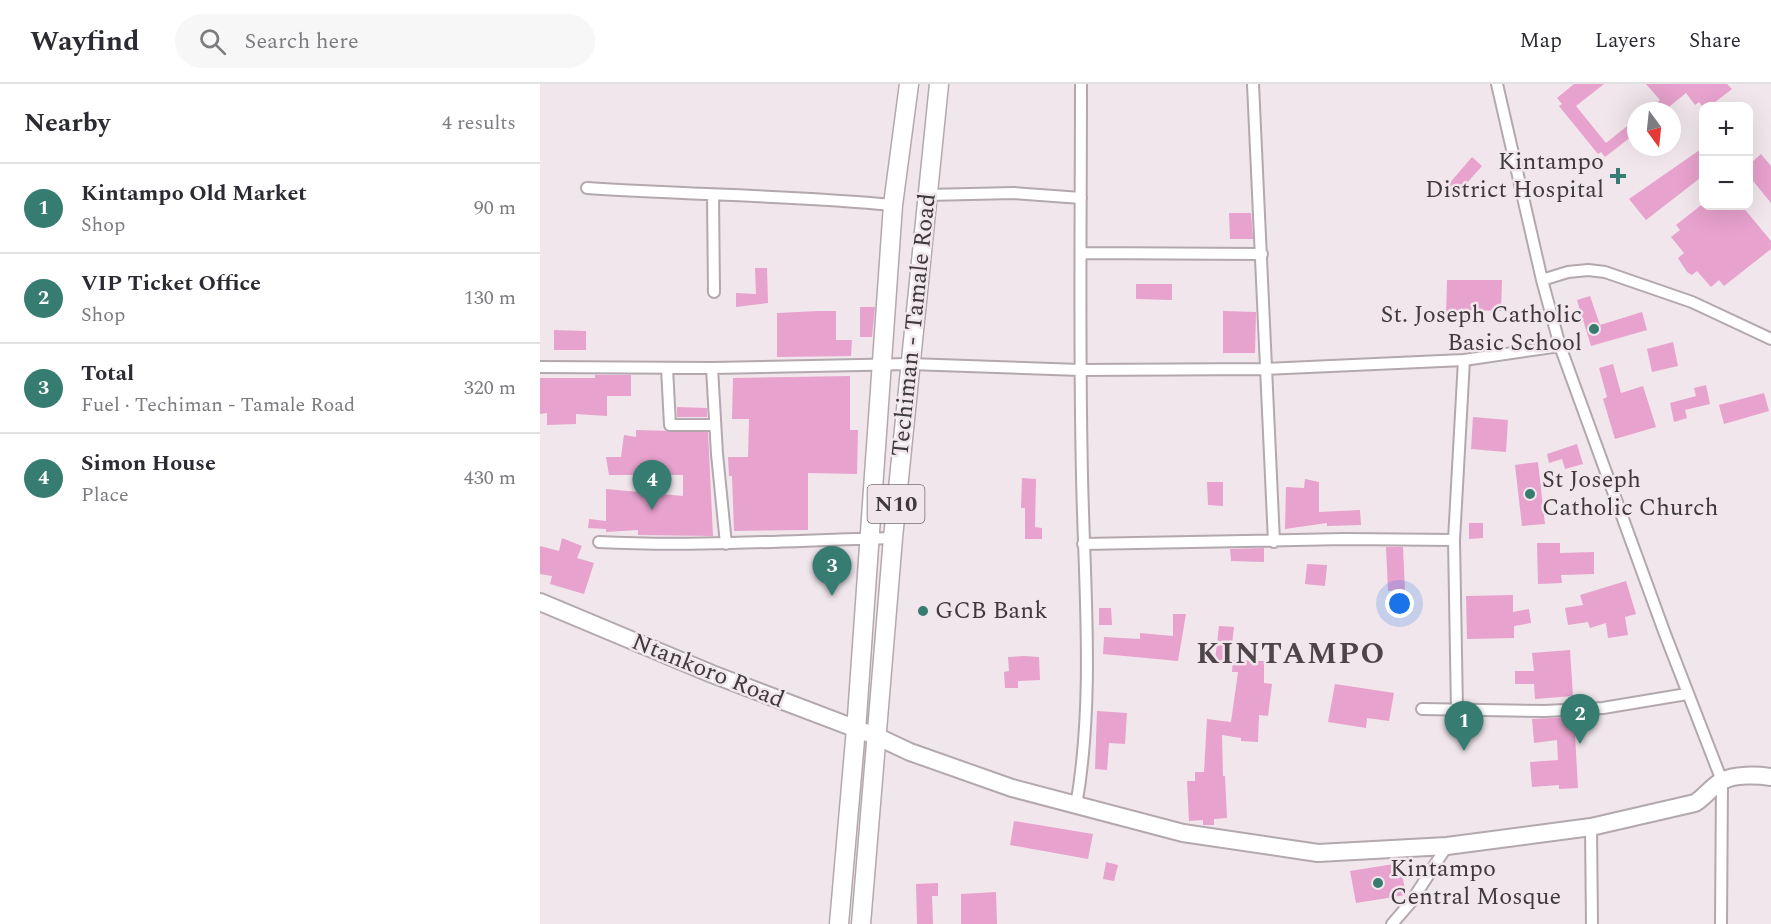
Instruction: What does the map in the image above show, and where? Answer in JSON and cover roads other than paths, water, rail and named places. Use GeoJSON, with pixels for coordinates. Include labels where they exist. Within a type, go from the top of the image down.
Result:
{"type":"FeatureCollection","features":[{"type":"Feature","properties":{"kind":"highway","name":"Techiman - Tamale Road"},"geometry":{"type":"LineString","coordinates":[[839,924],[856,730],[893,205],[909,84]]}},
{"type":"Feature","properties":{"kind":"highway","name":"Techiman - Tamale Road"},"geometry":{"type":"LineString","coordinates":[[861,924],[893,538],[939,84]]}},
{"type":"Feature","properties":{"kind":"highway"},"geometry":{"type":"LineString","coordinates":[[875,459],[901,458]]}},
{"type":"Feature","properties":{"kind":"main road","name":"Ntankoro Road"},"geometry":{"type":"LineString","coordinates":[[540,602],[712,674],[878,737],[910,752],[1012,788],[1174,831],[1318,853],[1447,846],[1592,827],[1695,803],[1709,795],[1722,781]]}},
{"type":"Feature","properties":{"kind":"main road"},"geometry":{"type":"LineString","coordinates":[[1722,781],[1744,777],[1771,777]]}},
{"type":"Feature","properties":{"kind":"street"},"geometry":{"type":"LineString","coordinates":[[1076,806],[1082,768],[1086,709],[1080,370],[1081,84]]}},
{"type":"Feature","properties":{"kind":"street"},"geometry":{"type":"LineString","coordinates":[[1253,84],[1262,254],[1264,369],[1274,542]]}},
{"type":"Feature","properties":{"kind":"street"},"geometry":{"type":"LineString","coordinates":[[1497,84],[1542,280],[1560,346],[1687,694],[1722,781],[1721,924]]}},
{"type":"Feature","properties":{"kind":"street"},"geometry":{"type":"LineString","coordinates":[[587,188],[713,196],[806,197],[893,205]]}},
{"type":"Feature","properties":{"kind":"street"},"geometry":{"type":"LineString","coordinates":[[927,195],[1014,193],[1081,198]]}},
{"type":"Feature","properties":{"kind":"street"},"geometry":{"type":"LineString","coordinates":[[713,196],[714,292]]}},
{"type":"Feature","properties":{"kind":"street"},"geometry":{"type":"LineString","coordinates":[[1081,253],[1262,254]]}},
{"type":"Feature","properties":{"kind":"street"},"geometry":{"type":"LineString","coordinates":[[1542,280],[1588,270],[1605,272],[1692,302],[1771,339]]}},
{"type":"Feature","properties":{"kind":"street"},"geometry":{"type":"LineString","coordinates":[[540,367],[712,368],[910,364],[1080,370],[1264,369],[1464,360],[1560,346]]}},
{"type":"Feature","properties":{"kind":"street"},"geometry":{"type":"LineString","coordinates":[[1457,710],[1454,540],[1464,360]]}},
{"type":"Feature","properties":{"kind":"street"},"geometry":{"type":"LineString","coordinates":[[667,368],[670,425],[715,425]]}},
{"type":"Feature","properties":{"kind":"street"},"geometry":{"type":"LineString","coordinates":[[712,368],[726,544]]}},
{"type":"Feature","properties":{"kind":"street"},"geometry":{"type":"LineString","coordinates":[[599,542],[726,544],[893,538]]}},
{"type":"Feature","properties":{"kind":"street"},"geometry":{"type":"LineString","coordinates":[[1083,544],[1345,539],[1454,540]]}},
{"type":"Feature","properties":{"kind":"street"},"geometry":{"type":"LineString","coordinates":[[1422,709],[1545,711],[1603,708],[1687,694]]}},
{"type":"Feature","properties":{"kind":"street"},"geometry":{"type":"LineString","coordinates":[[1592,827],[1592,924]]}},
{"type":"Feature","properties":{"kind":"street"},"geometry":{"type":"LineString","coordinates":[[1392,924],[1411,902],[1447,846]]}},
{"type":"Feature","properties":{"kind":"place","name":"Kintampo District Hospital"},"geometry":{"type":"Point","coordinates":[1618,176]}},
{"type":"Feature","properties":{"kind":"place","name":"St. Joseph Catholic Basic School"},"geometry":{"type":"Point","coordinates":[1594,329]}},
{"type":"Feature","properties":{"kind":"place","name":"St Joseph Catholic Church"},"geometry":{"type":"Point","coordinates":[1530,494]}},
{"type":"Feature","properties":{"kind":"place","name":"Simon House"},"geometry":{"type":"Point","coordinates":[652,510]}},
{"type":"Feature","properties":{"kind":"place","name":"Total"},"geometry":{"type":"Point","coordinates":[832,596]}},
{"type":"Feature","properties":{"kind":"place","name":"GCB Bank"},"geometry":{"type":"Point","coordinates":[923,611]}},
{"type":"Feature","properties":{"kind":"place","name":"VIP Ticket Office"},"geometry":{"type":"Point","coordinates":[1580,744]}},
{"type":"Feature","properties":{"kind":"place","name":"Kintampo Old Market"},"geometry":{"type":"Point","coordinates":[1464,751]}},
{"type":"Feature","properties":{"kind":"place","name":"Kintampo Central Mosque"},"geometry":{"type":"Point","coordinates":[1378,883]}},
{"type":"Feature","properties":{"kind":"district","name":"KINTAMPO"},"geometry":{"type":"Point","coordinates":[1291,654]}}]}
